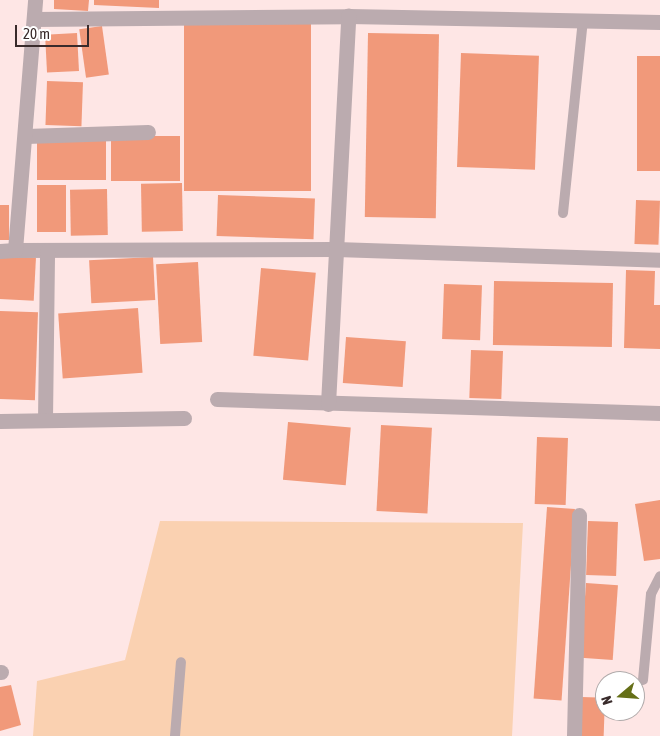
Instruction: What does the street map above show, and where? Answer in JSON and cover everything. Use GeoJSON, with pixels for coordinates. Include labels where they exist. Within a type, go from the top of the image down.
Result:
{"type":"FeatureCollection","features":[{"type":"Feature","properties":{"kind":"street"},"geometry":{"type":"LineString","coordinates":[[36,0],[26,136],[7,251],[336,249],[660,260]]}},
{"type":"Feature","properties":{"kind":"street"},"geometry":{"type":"LineString","coordinates":[[34,19],[348,16],[660,22]]}},
{"type":"Feature","properties":{"kind":"street"},"geometry":{"type":"LineString","coordinates":[[328,404],[348,16]]}},
{"type":"Feature","properties":{"kind":"street"},"geometry":{"type":"LineString","coordinates":[[26,136],[148,132]]}},
{"type":"Feature","properties":{"kind":"street"},"geometry":{"type":"LineString","coordinates":[[45,420],[47,251]]}},
{"type":"Feature","properties":{"kind":"street"},"geometry":{"type":"LineString","coordinates":[[217,399],[328,404],[660,412]]}},
{"type":"Feature","properties":{"kind":"street"},"geometry":{"type":"LineString","coordinates":[[0,421],[184,418]]}},
{"type":"Feature","properties":{"kind":"street"},"geometry":{"type":"LineString","coordinates":[[574,736],[579,516]]}},
{"type":"Feature","properties":{"kind":"lane"},"geometry":{"type":"LineString","coordinates":[[563,213],[583,21]]}},
{"type":"Feature","properties":{"kind":"lane"},"geometry":{"type":"LineString","coordinates":[[644,671],[651,594],[660,576]]}},
{"type":"Feature","properties":{"kind":"lane"},"geometry":{"type":"LineString","coordinates":[[175,736],[181,662]]}},
{"type":"Feature","properties":{"kind":"shaded area"},"geometry":{"type":"Polygon","coordinates":[[[160,521],[523,523],[512,736],[33,736],[37,681],[125,660],[160,521]]]}},
{"type":"Feature","properties":{"kind":"building"},"geometry":{"type":"Polygon","coordinates":[[[54,0],[89,0],[88,11],[54,9],[54,0]]]}},
{"type":"Feature","properties":{"kind":"building"},"geometry":{"type":"Polygon","coordinates":[[[94,0],[159,0],[159,8],[94,5],[94,0]]]}},
{"type":"Feature","properties":{"kind":"building"},"geometry":{"type":"Polygon","coordinates":[[[184,20],[311,20],[311,191],[184,191],[184,20]]]}},
{"type":"Feature","properties":{"kind":"building"},"geometry":{"type":"Polygon","coordinates":[[[102,26],[109,75],[86,78],[79,29],[102,26]]]}},
{"type":"Feature","properties":{"kind":"building"},"geometry":{"type":"Polygon","coordinates":[[[77,33],[79,71],[47,73],[45,35],[77,33]]]}},
{"type":"Feature","properties":{"kind":"building"},"geometry":{"type":"Polygon","coordinates":[[[368,33],[439,34],[436,218],[365,217],[368,33]]]}},
{"type":"Feature","properties":{"kind":"building"},"geometry":{"type":"Polygon","coordinates":[[[461,53],[539,56],[535,170],[457,167],[461,53]]]}},
{"type":"Feature","properties":{"kind":"building"},"geometry":{"type":"Polygon","coordinates":[[[637,56],[660,56],[660,171],[637,171],[637,56]]]}},
{"type":"Feature","properties":{"kind":"building"},"geometry":{"type":"Polygon","coordinates":[[[47,81],[83,82],[81,126],[45,125],[47,81]]]}},
{"type":"Feature","properties":{"kind":"building"},"geometry":{"type":"Polygon","coordinates":[[[111,136],[180,136],[180,181],[111,181],[111,136]]]}},
{"type":"Feature","properties":{"kind":"building"},"geometry":{"type":"Polygon","coordinates":[[[37,139],[106,139],[106,180],[37,180],[37,139]]]}},
{"type":"Feature","properties":{"kind":"building"},"geometry":{"type":"Polygon","coordinates":[[[182,183],[183,231],[142,232],[141,184],[182,183]]]}},
{"type":"Feature","properties":{"kind":"building"},"geometry":{"type":"Polygon","coordinates":[[[37,185],[66,185],[66,232],[37,232],[37,185]]]}},
{"type":"Feature","properties":{"kind":"building"},"geometry":{"type":"Polygon","coordinates":[[[107,189],[108,235],[71,236],[70,190],[107,189]]]}},
{"type":"Feature","properties":{"kind":"building"},"geometry":{"type":"Polygon","coordinates":[[[218,195],[315,198],[314,239],[217,236],[218,195]]]}},
{"type":"Feature","properties":{"kind":"building"},"geometry":{"type":"Polygon","coordinates":[[[636,200],[660,201],[658,245],[634,244],[636,200]]]}},
{"type":"Feature","properties":{"kind":"building"},"geometry":{"type":"Polygon","coordinates":[[[0,205],[9,205],[9,240],[0,240],[0,205]]]}},
{"type":"Feature","properties":{"kind":"building"},"geometry":{"type":"Polygon","coordinates":[[[0,256],[36,258],[34,301],[0,299],[0,256]]]}},
{"type":"Feature","properties":{"kind":"building"},"geometry":{"type":"Polygon","coordinates":[[[153,257],[155,300],[91,303],[89,260],[153,257]]]}},
{"type":"Feature","properties":{"kind":"building"},"geometry":{"type":"Polygon","coordinates":[[[198,262],[202,342],[160,344],[156,264],[198,262]]]}},
{"type":"Feature","properties":{"kind":"building"},"geometry":{"type":"Polygon","coordinates":[[[261,268],[316,273],[308,360],[253,356],[261,268]]]}},
{"type":"Feature","properties":{"kind":"building"},"geometry":{"type":"Polygon","coordinates":[[[626,270],[655,271],[654,305],[660,305],[660,349],[624,348],[626,270]]]}},
{"type":"Feature","properties":{"kind":"building"},"geometry":{"type":"Polygon","coordinates":[[[494,281],[613,283],[612,347],[493,345],[494,281]]]}},
{"type":"Feature","properties":{"kind":"building"},"geometry":{"type":"Polygon","coordinates":[[[444,284],[482,285],[480,340],[442,339],[444,284]]]}},
{"type":"Feature","properties":{"kind":"building"},"geometry":{"type":"Polygon","coordinates":[[[138,308],[143,373],[63,378],[58,314],[138,308]]]}},
{"type":"Feature","properties":{"kind":"building"},"geometry":{"type":"Polygon","coordinates":[[[0,311],[38,312],[35,400],[0,399],[0,311]]]}},
{"type":"Feature","properties":{"kind":"building"},"geometry":{"type":"Polygon","coordinates":[[[346,337],[406,341],[403,387],[343,383],[346,337]]]}},
{"type":"Feature","properties":{"kind":"building"},"geometry":{"type":"Polygon","coordinates":[[[471,350],[503,351],[501,399],[469,398],[471,350]]]}},
{"type":"Feature","properties":{"kind":"building"},"geometry":{"type":"Polygon","coordinates":[[[288,422],[351,427],[346,485],[283,480],[288,422]]]}},
{"type":"Feature","properties":{"kind":"building"},"geometry":{"type":"Polygon","coordinates":[[[381,425],[432,428],[427,514],[376,511],[381,425]]]}},
{"type":"Feature","properties":{"kind":"building"},"geometry":{"type":"Polygon","coordinates":[[[537,437],[568,438],[566,505],[535,504],[537,437]]]}},
{"type":"Feature","properties":{"kind":"building"},"geometry":{"type":"Polygon","coordinates":[[[660,500],[660,559],[644,561],[635,504],[660,500]]]}},
{"type":"Feature","properties":{"kind":"building"},"geometry":{"type":"Polygon","coordinates":[[[547,507],[575,509],[562,700],[534,699],[547,507]]]}},
{"type":"Feature","properties":{"kind":"building"},"geometry":{"type":"Polygon","coordinates":[[[588,521],[618,522],[616,576],[586,575],[588,521]]]}},
{"type":"Feature","properties":{"kind":"building"},"geometry":{"type":"Polygon","coordinates":[[[586,583],[618,585],[613,660],[581,658],[586,583]]]}},
{"type":"Feature","properties":{"kind":"building"},"geometry":{"type":"Polygon","coordinates":[[[11,685],[21,725],[0,731],[0,687],[11,685]]]}},
{"type":"Feature","properties":{"kind":"building"},"geometry":{"type":"Polygon","coordinates":[[[582,697],[595,697],[595,721],[604,721],[604,736],[581,736],[582,697]]]}}]}
